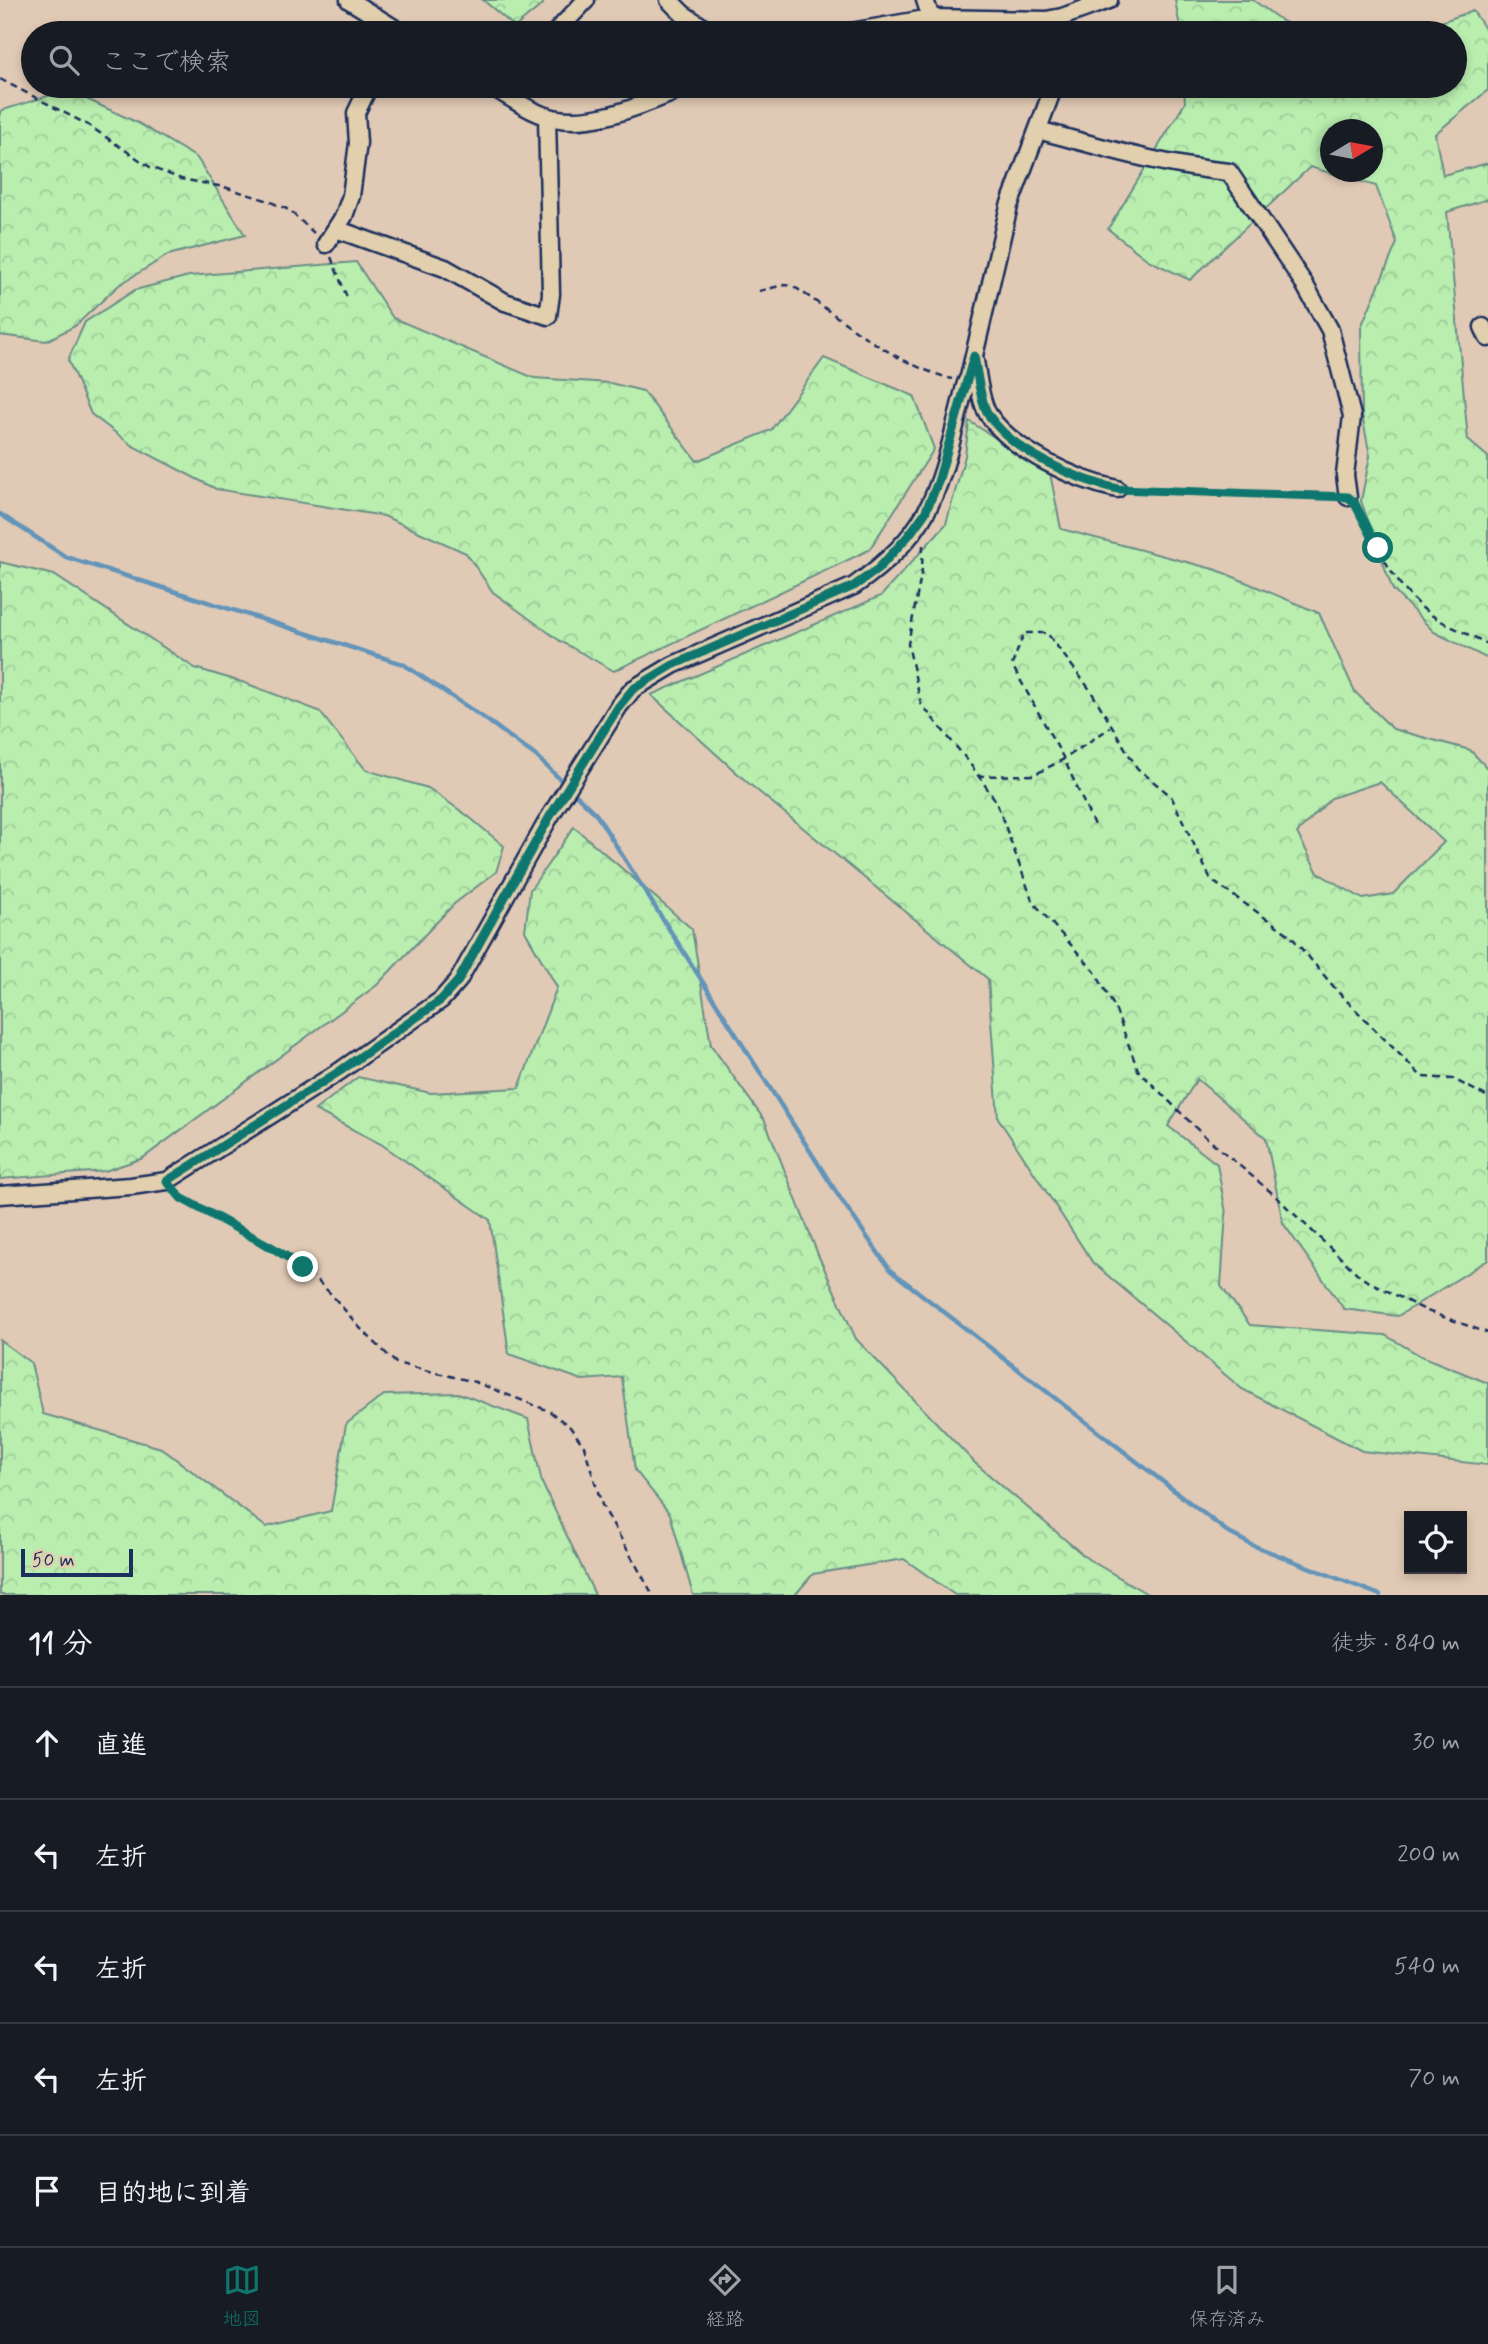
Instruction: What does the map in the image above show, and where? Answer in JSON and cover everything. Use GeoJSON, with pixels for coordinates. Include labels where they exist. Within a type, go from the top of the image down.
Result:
{"type":"FeatureCollection","features":[{"type":"Feature","properties":{"kind":"street"},"geometry":{"type":"LineString","coordinates":[[349,0],[380,21]]}},
{"type":"Feature","properties":{"kind":"street"},"geometry":{"type":"LineString","coordinates":[[566,21],[586,0]]}},
{"type":"Feature","properties":{"kind":"street"},"geometry":{"type":"LineString","coordinates":[[669,0],[694,21]]}},
{"type":"Feature","properties":{"kind":"street"},"geometry":{"type":"LineString","coordinates":[[925,0],[931,18]]}},
{"type":"Feature","properties":{"kind":"street"},"geometry":{"type":"LineString","coordinates":[[914,21],[931,18],[1046,20],[1066,16],[1109,0]]}},
{"type":"Feature","properties":{"kind":"street"},"geometry":{"type":"LineString","coordinates":[[326,244],[351,196],[358,143],[356,113],[363,98]]}},
{"type":"Feature","properties":{"kind":"street"},"geometry":{"type":"LineString","coordinates":[[512,98],[539,114],[580,119],[611,115],[659,98]]}},
{"type":"Feature","properties":{"kind":"street"},"geometry":{"type":"LineString","coordinates":[[0,1195],[167,1181],[328,1079],[441,1000],[458,981],[549,818],[619,706],[633,689],[673,665],[854,586],[878,569],[925,513],[938,482],[974,356],[1009,206],[1050,98]]}},
{"type":"Feature","properties":{"kind":"street"},"geometry":{"type":"LineString","coordinates":[[336,229],[445,268],[505,302],[548,316],[551,294],[547,116]]}},
{"type":"Feature","properties":{"kind":"street"},"geometry":{"type":"LineString","coordinates":[[1038,130],[1194,169],[1229,172],[1303,282],[1330,330],[1352,416],[1346,475],[1348,497]]}},
{"type":"Feature","properties":{"kind":"street"},"geometry":{"type":"LineString","coordinates":[[974,356],[986,412],[1001,430],[1063,472],[1118,489]]}},
{"type":"Feature","properties":{"kind":"path"},"geometry":{"type":"LineString","coordinates":[[0,79],[21,90]]}},
{"type":"Feature","properties":{"kind":"path"},"geometry":{"type":"LineString","coordinates":[[36,98],[88,125],[150,167],[181,179],[224,187],[267,200],[289,210],[326,244],[348,300]]}},
{"type":"Feature","properties":{"kind":"path"},"geometry":{"type":"LineString","coordinates":[[759,291],[784,285],[793,286],[886,352],[937,375],[965,383]]}},
{"type":"Feature","properties":{"kind":"path"},"geometry":{"type":"LineString","coordinates":[[1118,489],[1348,497],[1354,502],[1405,591],[1430,614],[1488,644]]}},
{"type":"Feature","properties":{"kind":"path"},"geometry":{"type":"LineString","coordinates":[[923,541],[922,569],[908,644],[921,704],[996,802],[1033,902],[1094,972],[1115,1008],[1138,1070],[1201,1133],[1272,1194],[1362,1278],[1427,1311],[1488,1333]]}},
{"type":"Feature","properties":{"kind":"path"},"geometry":{"type":"LineString","coordinates":[[1094,825],[1064,759],[1012,665],[1024,633],[1047,633],[1091,691],[1137,768],[1171,796],[1211,880],[1290,935],[1339,993],[1422,1077],[1453,1079],[1488,1097]]}},
{"type":"Feature","properties":{"kind":"path"},"geometry":{"type":"LineString","coordinates":[[978,776],[1034,775],[1064,759],[1112,726]]}},
{"type":"Feature","properties":{"kind":"path"},"geometry":{"type":"LineString","coordinates":[[167,1181],[181,1198],[303,1267],[396,1363],[475,1382],[549,1411],[570,1427],[584,1446],[602,1505],[653,1595]]}},
{"type":"Feature","properties":{"kind":"green space"},"geometry":{"type":"Polygon","coordinates":[[[483,0],[543,0],[543,4],[522,21],[508,21],[483,0]]]}},
{"type":"Feature","properties":{"kind":"green space"},"geometry":{"type":"Polygon","coordinates":[[[1175,0],[1253,0],[1282,21],[1179,21],[1175,0]]]}},
{"type":"Feature","properties":{"kind":"green space"},"geometry":{"type":"Polygon","coordinates":[[[1473,11],[1488,33],[1488,90],[1435,134],[1443,175],[1488,163],[1488,199],[1447,212],[1468,440],[1488,457],[1488,659],[1434,632],[1393,590],[1361,501],[1370,456],[1362,415],[1361,327],[1397,243],[1376,186],[1362,182],[1383,182],[1383,119],[1320,119],[1320,170],[1310,167],[1190,280],[1148,260],[1108,229],[1185,103],[1185,98],[1467,98],[1467,21],[1443,21],[1473,11]]]}},
{"type":"Feature","properties":{"kind":"green space"},"geometry":{"type":"Polygon","coordinates":[[[41,98],[84,98],[138,123],[197,158],[245,235],[168,255],[119,285],[75,326],[46,341],[0,335],[0,111],[41,98]]]}},
{"type":"Feature","properties":{"kind":"green space"},"geometry":{"type":"Polygon","coordinates":[[[356,262],[393,318],[534,378],[610,383],[643,391],[697,461],[771,430],[824,358],[914,396],[934,449],[869,550],[614,671],[560,641],[493,592],[466,553],[384,516],[216,489],[133,446],[91,414],[68,360],[85,322],[135,290],[189,276],[356,262]]]}},
{"type":"Feature","properties":{"kind":"green space"},"geometry":{"type":"Polygon","coordinates":[[[969,421],[1050,473],[1061,529],[1217,570],[1319,613],[1355,692],[1393,729],[1470,750],[1488,769],[1488,1260],[1398,1316],[1344,1309],[1283,1223],[1266,1138],[1197,1079],[1168,1126],[1217,1164],[1226,1213],[1221,1286],[1250,1325],[1385,1335],[1421,1356],[1488,1383],[1488,1465],[1362,1451],[1242,1389],[1093,1263],[998,1118],[988,979],[747,782],[651,695],[881,596],[946,524],[965,456],[969,421]],[[1380,782],[1331,798],[1297,833],[1318,873],[1363,899],[1393,894],[1444,842],[1380,782]]]}},
{"type":"Feature","properties":{"kind":"green space"},"geometry":{"type":"Polygon","coordinates":[[[0,562],[54,575],[195,668],[245,683],[319,711],[366,770],[428,788],[504,846],[496,872],[454,904],[377,985],[143,1158],[105,1171],[0,1179],[0,562]]]}},
{"type":"Feature","properties":{"kind":"green space"},"geometry":{"type":"Polygon","coordinates":[[[574,827],[692,929],[711,1045],[765,1121],[819,1257],[856,1339],[975,1463],[1088,1559],[1149,1595],[955,1595],[904,1559],[813,1574],[795,1595],[693,1595],[670,1514],[635,1470],[622,1377],[582,1380],[509,1354],[490,1220],[381,1144],[315,1110],[358,1077],[431,1093],[519,1088],[557,987],[525,931],[530,890],[574,827]]]}},
{"type":"Feature","properties":{"kind":"green space"},"geometry":{"type":"Polygon","coordinates":[[[0,1340],[31,1363],[43,1414],[161,1448],[266,1527],[331,1511],[346,1424],[384,1395],[458,1393],[528,1419],[542,1483],[595,1595],[0,1595],[0,1340]]]}},
{"type":"Feature","properties":{"kind":"waterway"},"geometry":{"type":"LineString","coordinates":[[0,514],[66,557],[403,664],[536,756],[596,814],[838,1195],[890,1270],[1229,1533],[1252,1545],[1380,1595]]}},
{"type":"Feature","properties":{"kind":"route"},"geometry":{"type":"LineString","coordinates":[[303,1267],[181,1198],[167,1181],[340,1071],[441,1000],[458,981],[549,818],[619,706],[633,689],[673,665],[854,586],[878,569],[925,513],[938,482],[974,356],[986,412],[1001,430],[1063,472],[1118,489],[1348,497],[1354,502],[1378,548]]}}]}
